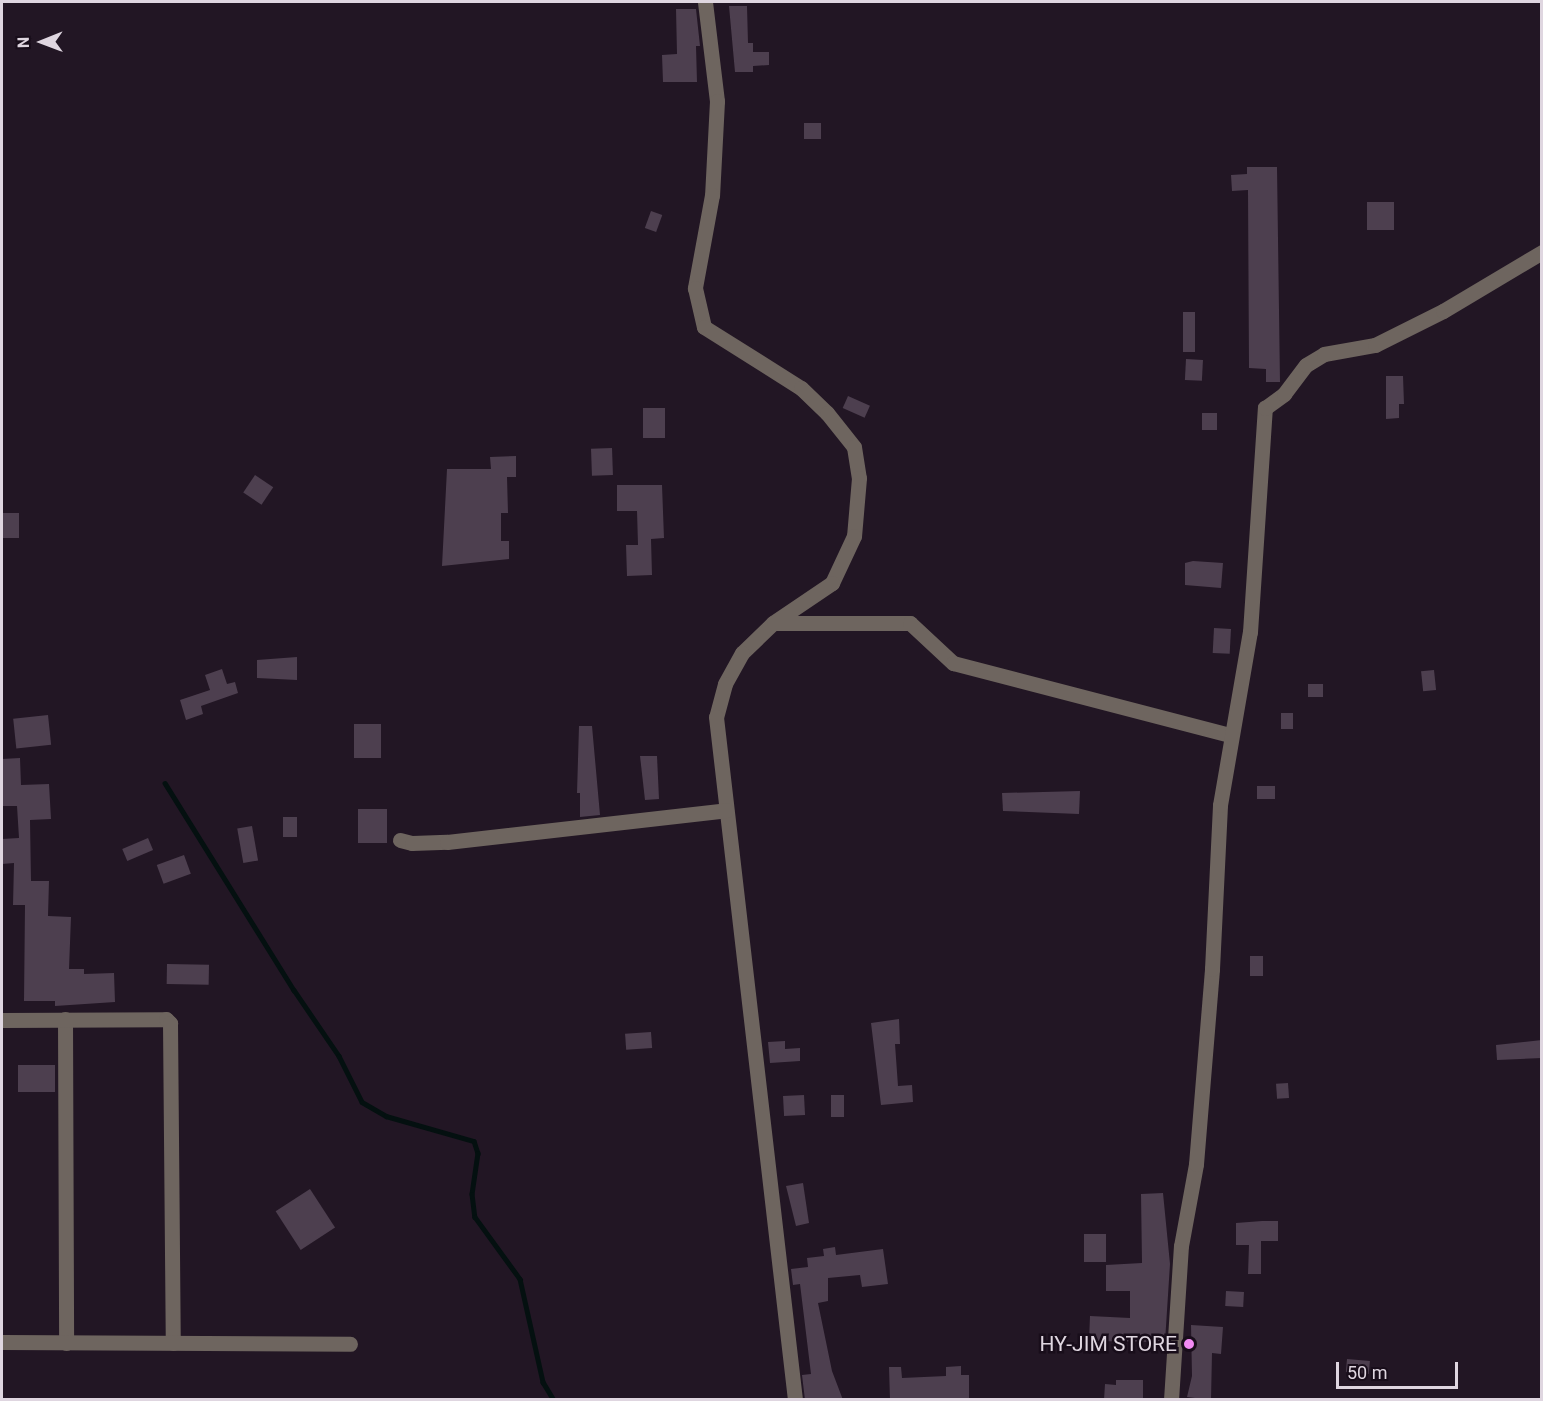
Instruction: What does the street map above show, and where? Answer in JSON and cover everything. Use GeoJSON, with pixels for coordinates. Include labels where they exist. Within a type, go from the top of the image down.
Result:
{"type":"FeatureCollection","features":[{"type":"Feature","properties":{"kind":"street"},"geometry":{"type":"LineString","coordinates":[[705,2],[717,101],[712,195],[695,288],[704,327],[801,388],[827,413],[854,447],[860,478],[854,536],[832,583],[773,623],[742,653],[725,684],[716,717],[795,1400]]}},
{"type":"Feature","properties":{"kind":"street"},"geometry":{"type":"LineString","coordinates":[[1171,1400],[1181,1246],[1196,1164],[1212,969],[1220,805],[1229,735],[1250,633],[1265,408],[1284,394],[1306,365],[1324,354],[1375,345],[1443,311],[1542,252]]}},
{"type":"Feature","properties":{"kind":"street"},"geometry":{"type":"LineString","coordinates":[[773,623],[910,623],[953,663],[1229,735]]}},
{"type":"Feature","properties":{"kind":"street"},"geometry":{"type":"LineString","coordinates":[[400,840],[412,843],[447,842],[726,810]]}},
{"type":"Feature","properties":{"kind":"street"},"geometry":{"type":"LineString","coordinates":[[66,1019],[66,1343]]}},
{"type":"Feature","properties":{"kind":"street"},"geometry":{"type":"LineString","coordinates":[[2,1020],[166,1019],[170,1023],[173,1343]]}},
{"type":"Feature","properties":{"kind":"street"},"geometry":{"type":"LineString","coordinates":[[2,1342],[350,1344]]}},
{"type":"Feature","properties":{"kind":"building"},"geometry":{"type":"Polygon","coordinates":[[[729,6],[747,6],[748,43],[753,43],[753,52],[769,52],[769,65],[753,66],[753,72],[735,72],[729,6]]]}},
{"type":"Feature","properties":{"kind":"building"},"geometry":{"type":"Polygon","coordinates":[[[676,9],[696,9],[700,46],[696,46],[697,82],[663,82],[662,55],[677,54],[676,9]]]}},
{"type":"Feature","properties":{"kind":"building"},"geometry":{"type":"Polygon","coordinates":[[[804,123],[821,123],[821,139],[804,139],[804,123]]]}},
{"type":"Feature","properties":{"kind":"building"},"geometry":{"type":"Polygon","coordinates":[[[1247,167],[1277,167],[1280,382],[1266,382],[1266,369],[1249,368],[1248,190],[1232,191],[1231,175],[1247,174],[1247,167]]]}},
{"type":"Feature","properties":{"kind":"building"},"geometry":{"type":"Polygon","coordinates":[[[1367,202],[1394,202],[1394,230],[1367,230],[1367,202]]]}},
{"type":"Feature","properties":{"kind":"building"},"geometry":{"type":"Polygon","coordinates":[[[651,211],[662,215],[656,232],[645,228],[651,211]]]}},
{"type":"Feature","properties":{"kind":"building"},"geometry":{"type":"Polygon","coordinates":[[[1183,312],[1195,312],[1195,352],[1183,352],[1183,312]]]}},
{"type":"Feature","properties":{"kind":"building"},"geometry":{"type":"Polygon","coordinates":[[[1186,359],[1203,360],[1202,381],[1185,380],[1186,359]]]}},
{"type":"Feature","properties":{"kind":"building"},"geometry":{"type":"Polygon","coordinates":[[[1386,376],[1403,376],[1404,404],[1399,404],[1399,418],[1386,419],[1386,376]]]}},
{"type":"Feature","properties":{"kind":"building"},"geometry":{"type":"Polygon","coordinates":[[[848,396],[870,406],[865,418],[843,408],[848,396]]]}},
{"type":"Feature","properties":{"kind":"building"},"geometry":{"type":"Polygon","coordinates":[[[643,408],[665,408],[665,438],[643,438],[643,408]]]}},
{"type":"Feature","properties":{"kind":"building"},"geometry":{"type":"Polygon","coordinates":[[[1202,413],[1217,413],[1217,430],[1202,430],[1202,413]]]}},
{"type":"Feature","properties":{"kind":"building"},"geometry":{"type":"Polygon","coordinates":[[[612,448],[613,475],[592,476],[591,449],[612,448]]]}},
{"type":"Feature","properties":{"kind":"building"},"geometry":{"type":"Polygon","coordinates":[[[516,456],[516,477],[507,477],[508,513],[501,513],[501,541],[509,541],[509,559],[442,566],[447,469],[491,469],[490,457],[516,456]]]}},
{"type":"Feature","properties":{"kind":"building"},"geometry":{"type":"Polygon","coordinates":[[[255,475],[273,487],[261,505],[243,492],[255,475]]]}},
{"type":"Feature","properties":{"kind":"building"},"geometry":{"type":"Polygon","coordinates":[[[617,485],[662,485],[664,538],[651,539],[652,575],[627,576],[626,545],[638,545],[637,511],[617,511],[617,485]]]}},
{"type":"Feature","properties":{"kind":"building"},"geometry":{"type":"Polygon","coordinates":[[[2,513],[19,513],[19,538],[2,538],[2,513]]]}},
{"type":"Feature","properties":{"kind":"building"},"geometry":{"type":"Polygon","coordinates":[[[1193,561],[1223,563],[1221,588],[1185,585],[1185,563],[1193,561]]]}},
{"type":"Feature","properties":{"kind":"building"},"geometry":{"type":"Polygon","coordinates":[[[1214,628],[1231,629],[1230,654],[1213,653],[1214,628]]]}},
{"type":"Feature","properties":{"kind":"building"},"geometry":{"type":"Polygon","coordinates":[[[297,657],[297,680],[257,678],[257,660],[297,657]]]}},
{"type":"Feature","properties":{"kind":"building"},"geometry":{"type":"Polygon","coordinates":[[[222,669],[227,684],[235,682],[238,693],[201,706],[203,714],[186,720],[180,700],[210,690],[205,675],[222,669]]]}},
{"type":"Feature","properties":{"kind":"building"},"geometry":{"type":"Polygon","coordinates":[[[1434,670],[1436,690],[1423,691],[1421,671],[1434,670]]]}},
{"type":"Feature","properties":{"kind":"building"},"geometry":{"type":"Polygon","coordinates":[[[1308,684],[1323,684],[1323,697],[1308,697],[1308,684]]]}},
{"type":"Feature","properties":{"kind":"building"},"geometry":{"type":"Polygon","coordinates":[[[1281,713],[1293,713],[1293,729],[1281,729],[1281,713]]]}},
{"type":"Feature","properties":{"kind":"building"},"geometry":{"type":"Polygon","coordinates":[[[48,715],[51,745],[16,748],[13,719],[48,715]]]}},
{"type":"Feature","properties":{"kind":"building"},"geometry":{"type":"Polygon","coordinates":[[[354,724],[381,724],[381,758],[354,758],[354,724]]]}},
{"type":"Feature","properties":{"kind":"building"},"geometry":{"type":"Polygon","coordinates":[[[579,726],[592,726],[600,815],[580,817],[580,793],[577,793],[579,726]]]}},
{"type":"Feature","properties":{"kind":"building"},"geometry":{"type":"Polygon","coordinates":[[[640,756],[657,756],[659,799],[645,800],[640,756]]]}},
{"type":"Feature","properties":{"kind":"building"},"geometry":{"type":"Polygon","coordinates":[[[20,758],[21,785],[49,784],[51,819],[30,820],[31,881],[49,881],[48,916],[71,917],[69,969],[84,969],[84,974],[114,973],[115,1002],[55,1006],[55,1001],[24,1001],[25,905],[13,905],[14,863],[2,864],[2,839],[19,838],[17,806],[2,806],[2,759],[20,758]]]}},
{"type":"Feature","properties":{"kind":"building"},"geometry":{"type":"Polygon","coordinates":[[[1257,786],[1275,786],[1275,799],[1257,799],[1257,786]]]}},
{"type":"Feature","properties":{"kind":"building"},"geometry":{"type":"Polygon","coordinates":[[[1080,791],[1079,814],[1003,811],[1002,793],[1080,791]]]}},
{"type":"Feature","properties":{"kind":"building"},"geometry":{"type":"Polygon","coordinates":[[[358,809],[387,809],[387,843],[358,843],[358,809]]]}},
{"type":"Feature","properties":{"kind":"building"},"geometry":{"type":"Polygon","coordinates":[[[283,817],[297,817],[297,837],[283,837],[283,817]]]}},
{"type":"Feature","properties":{"kind":"building"},"geometry":{"type":"Polygon","coordinates":[[[252,826],[258,860],[243,863],[237,829],[252,826]]]}},
{"type":"Feature","properties":{"kind":"building"},"geometry":{"type":"Polygon","coordinates":[[[148,838],[153,850],[127,861],[122,849],[148,838]]]}},
{"type":"Feature","properties":{"kind":"building"},"geometry":{"type":"Polygon","coordinates":[[[184,855],[191,874],[164,884],[157,865],[184,855]]]}},
{"type":"Feature","properties":{"kind":"building"},"geometry":{"type":"Polygon","coordinates":[[[1250,956],[1263,956],[1263,976],[1250,976],[1250,956]]]}},
{"type":"Feature","properties":{"kind":"building"},"geometry":{"type":"Polygon","coordinates":[[[167,964],[209,965],[209,985],[167,984],[167,964]]]}},
{"type":"Feature","properties":{"kind":"building"},"geometry":{"type":"Polygon","coordinates":[[[899,1019],[900,1044],[895,1044],[898,1086],[912,1085],[913,1102],[881,1105],[871,1023],[899,1019]]]}},
{"type":"Feature","properties":{"kind":"building"},"geometry":{"type":"Polygon","coordinates":[[[651,1032],[652,1048],[626,1050],[625,1034],[651,1032]]]}},
{"type":"Feature","properties":{"kind":"building"},"geometry":{"type":"Polygon","coordinates":[[[1542,1040],[1542,1058],[1497,1060],[1496,1045],[1542,1040]]]}},
{"type":"Feature","properties":{"kind":"building"},"geometry":{"type":"Polygon","coordinates":[[[785,1041],[785,1049],[800,1048],[800,1061],[770,1063],[768,1042],[785,1041]]]}},
{"type":"Feature","properties":{"kind":"building"},"geometry":{"type":"Polygon","coordinates":[[[18,1065],[55,1065],[55,1092],[18,1092],[18,1065]]]}},
{"type":"Feature","properties":{"kind":"building"},"geometry":{"type":"Polygon","coordinates":[[[1288,1083],[1289,1098],[1277,1099],[1276,1084],[1288,1083]]]}},
{"type":"Feature","properties":{"kind":"building"},"geometry":{"type":"Polygon","coordinates":[[[804,1095],[805,1115],[784,1116],[783,1096],[804,1095]]]}},
{"type":"Feature","properties":{"kind":"building"},"geometry":{"type":"Polygon","coordinates":[[[831,1095],[844,1095],[844,1117],[831,1117],[831,1095]]]}},
{"type":"Feature","properties":{"kind":"building"},"geometry":{"type":"Polygon","coordinates":[[[803,1183],[809,1223],[796,1226],[786,1186],[803,1183]]]}},
{"type":"Feature","properties":{"kind":"building"},"geometry":{"type":"Polygon","coordinates":[[[310,1189],[335,1228],[301,1250],[276,1211],[310,1189]]]}},
{"type":"Feature","properties":{"kind":"building"},"geometry":{"type":"Polygon","coordinates":[[[1163,1193],[1170,1264],[1165,1342],[1089,1341],[1090,1316],[1130,1318],[1130,1291],[1106,1291],[1106,1265],[1142,1263],[1141,1194],[1163,1193]]]}},
{"type":"Feature","properties":{"kind":"building"},"geometry":{"type":"Polygon","coordinates":[[[1278,1221],[1278,1241],[1261,1241],[1261,1274],[1248,1274],[1249,1245],[1236,1245],[1236,1223],[1278,1221]]]}},
{"type":"Feature","properties":{"kind":"building"},"geometry":{"type":"Polygon","coordinates":[[[1084,1234],[1106,1234],[1106,1262],[1084,1262],[1084,1234]]]}},
{"type":"Feature","properties":{"kind":"building"},"geometry":{"type":"Polygon","coordinates":[[[835,1247],[836,1255],[883,1249],[888,1284],[862,1287],[860,1275],[828,1278],[828,1301],[818,1303],[832,1371],[843,1400],[805,1400],[802,1375],[811,1374],[800,1284],[793,1285],[791,1269],[808,1267],[807,1258],[824,1256],[823,1249],[835,1247]]]}},
{"type":"Feature","properties":{"kind":"building"},"geometry":{"type":"Polygon","coordinates":[[[1226,1291],[1244,1292],[1243,1307],[1225,1306],[1226,1291]]]}},
{"type":"Feature","properties":{"kind":"building"},"geometry":{"type":"Polygon","coordinates":[[[1191,1325],[1223,1327],[1221,1354],[1212,1353],[1211,1400],[1187,1397],[1192,1376],[1191,1325]]]}},
{"type":"Feature","properties":{"kind":"building"},"geometry":{"type":"Polygon","coordinates":[[[1347,1359],[1370,1361],[1369,1374],[1346,1372],[1347,1359]]]}},
{"type":"Feature","properties":{"kind":"building"},"geometry":{"type":"Polygon","coordinates":[[[961,1366],[961,1375],[969,1375],[969,1400],[890,1400],[889,1367],[901,1367],[902,1378],[946,1376],[946,1367],[961,1366]]]}},
{"type":"Feature","properties":{"kind":"building"},"geometry":{"type":"Polygon","coordinates":[[[1116,1380],[1143,1380],[1143,1400],[1104,1400],[1105,1384],[1116,1385],[1116,1380]]]}},
{"type":"Feature","properties":{"kind":"waterway"},"geometry":{"type":"LineString","coordinates":[[165,783],[294,990],[339,1056],[362,1102],[386,1116],[474,1141],[478,1153],[472,1194],[475,1217],[520,1279],[543,1382],[554,1400]]}},
{"type":"Feature","properties":{"kind":"place","name":"HY-JIM STORE"},"geometry":{"type":"Point","coordinates":[1189,1344]}}]}
